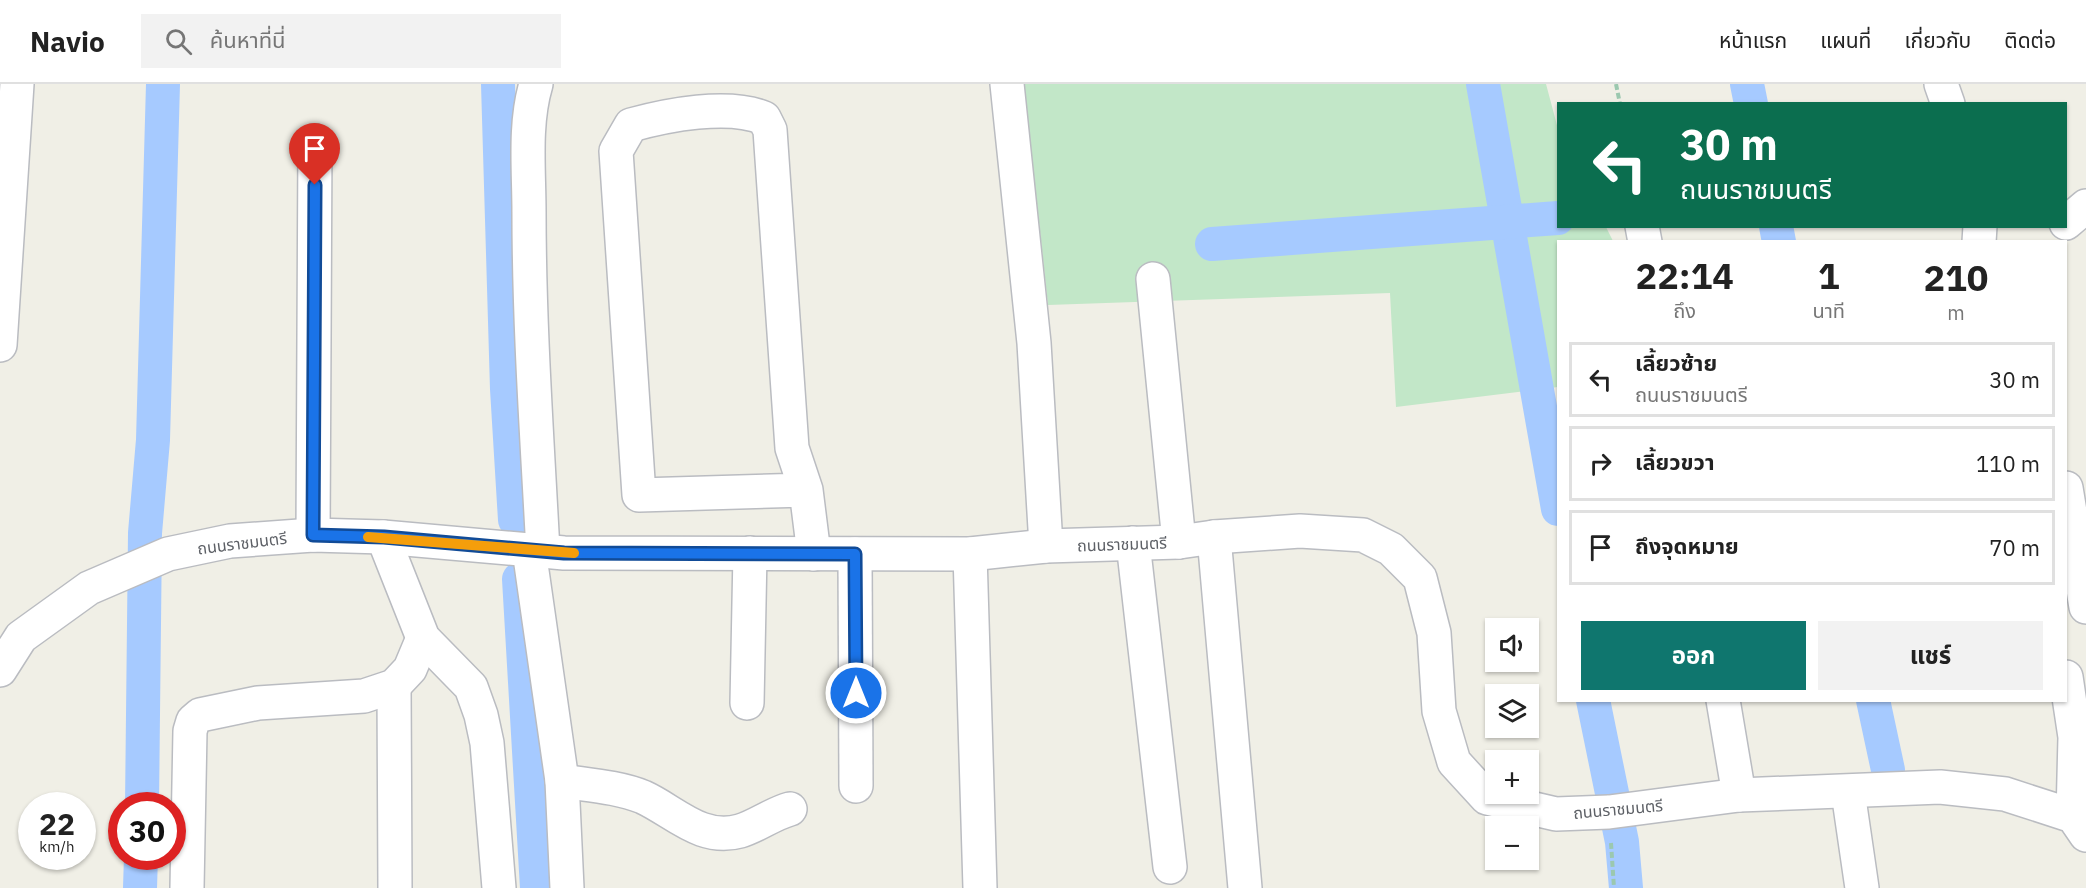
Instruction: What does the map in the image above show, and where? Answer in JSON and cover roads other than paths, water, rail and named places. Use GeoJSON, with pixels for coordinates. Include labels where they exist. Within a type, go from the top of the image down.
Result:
{"type":"FeatureCollection","features":[{"type":"Feature","properties":{"kind":"street"},"geometry":{"type":"LineString","coordinates":[[536,84],[531,101],[529,141],[529,253],[536,550],[562,781],[567,888]]}},
{"type":"Feature","properties":{"kind":"street"},"geometry":{"type":"LineString","coordinates":[[1007,84],[1034,343],[1046,546]]}},
{"type":"Feature","properties":{"kind":"street"},"geometry":{"type":"LineString","coordinates":[[1941,84],[1947,102]]}},
{"type":"Feature","properties":{"kind":"street"},"geometry":{"type":"LineString","coordinates":[[0,345],[11,103]]}},
{"type":"Feature","properties":{"kind":"street"},"geometry":{"type":"LineString","coordinates":[[806,490],[639,495],[616,151],[631,125],[673,113],[750,112],[764,118],[770,130],[792,448],[806,490],[814,554]]}},
{"type":"Feature","properties":{"kind":"street"},"geometry":{"type":"LineString","coordinates":[[313,535],[315,141]]}},
{"type":"Feature","properties":{"kind":"street"},"geometry":{"type":"LineString","coordinates":[[2067,222],[2086,206]]}},
{"type":"Feature","properties":{"kind":"street"},"geometry":{"type":"LineString","coordinates":[[2046,240],[2060,228]]}},
{"type":"Feature","properties":{"kind":"street"},"geometry":{"type":"LineString","coordinates":[[1153,279],[1179,542]]}},
{"type":"Feature","properties":{"kind":"street"},"geometry":{"type":"LineString","coordinates":[[2067,494],[2086,607]]}},
{"type":"Feature","properties":{"kind":"street","name":"ถนนราชมนตรี"},"geometry":{"type":"LineString","coordinates":[[0,670],[21,637],[63,604],[116,574],[168,554],[230,541],[313,535],[384,537],[536,550],[750,554],[970,554],[1046,546],[1179,542],[1214,537],[1300,531],[1363,535],[1391,549],[1420,578],[1434,633],[1439,711],[1454,762],[1487,798],[1557,814],[1609,812],[1739,795],[1940,787],[1994,793],[2079,826]]}},
{"type":"Feature","properties":{"kind":"street"},"geometry":{"type":"LineString","coordinates":[[384,537],[423,638],[471,687],[481,715],[487,743],[499,888]]}},
{"type":"Feature","properties":{"kind":"street"},"geometry":{"type":"LineString","coordinates":[[1214,537],[1245,888]]}},
{"type":"Feature","properties":{"kind":"street"},"geometry":{"type":"LineString","coordinates":[[1132,543],[1170,867]]}},
{"type":"Feature","properties":{"kind":"street"},"geometry":{"type":"LineString","coordinates":[[747,702],[750,554]]}},
{"type":"Feature","properties":{"kind":"street"},"geometry":{"type":"LineString","coordinates":[[855,554],[856,786]]}},
{"type":"Feature","properties":{"kind":"street"},"geometry":{"type":"LineString","coordinates":[[970,554],[980,888]]}},
{"type":"Feature","properties":{"kind":"street"},"geometry":{"type":"LineString","coordinates":[[187,888],[190,731],[193,721],[200,715],[258,703],[364,696],[394,686],[410,669],[423,638]]}},
{"type":"Feature","properties":{"kind":"street"},"geometry":{"type":"LineString","coordinates":[[2067,680],[2080,717],[2079,826]]}},
{"type":"Feature","properties":{"kind":"street"},"geometry":{"type":"LineString","coordinates":[[394,686],[394,888]]}},
{"type":"Feature","properties":{"kind":"street"},"geometry":{"type":"LineString","coordinates":[[1723,702],[1739,795]]}},
{"type":"Feature","properties":{"kind":"street"},"geometry":{"type":"LineString","coordinates":[[562,781],[641,796],[685,824],[708,832],[739,832],[790,809]]}},
{"type":"Feature","properties":{"kind":"street"},"geometry":{"type":"LineString","coordinates":[[1848,792],[1862,888]]}},
{"type":"Feature","properties":{"kind":"waterway"},"geometry":{"type":"LineString","coordinates":[[142,792],[145,533],[153,440],[163,84]]}},
{"type":"Feature","properties":{"kind":"waterway"},"geometry":{"type":"LineString","coordinates":[[498,84],[507,389],[515,520]]}},
{"type":"Feature","properties":{"kind":"waterway"},"geometry":{"type":"LineString","coordinates":[[1483,84],[1557,503]]}},
{"type":"Feature","properties":{"kind":"waterway"},"geometry":{"type":"LineString","coordinates":[[1747,84],[1751,102]]}},
{"type":"Feature","properties":{"kind":"waterway"},"geometry":{"type":"LineString","coordinates":[[1212,244],[1557,218]]}},
{"type":"Feature","properties":{"kind":"waterway"},"geometry":{"type":"LineString","coordinates":[[1776,228],[1779,240]]}},
{"type":"Feature","properties":{"kind":"waterway"},"geometry":{"type":"LineString","coordinates":[[519,579],[537,888]]}},
{"type":"Feature","properties":{"kind":"waterway"},"geometry":{"type":"LineString","coordinates":[[1593,702],[1622,842],[1626,888]]}},
{"type":"Feature","properties":{"kind":"waterway"},"geometry":{"type":"LineString","coordinates":[[1873,702],[1888,770]]}},
{"type":"Feature","properties":{"kind":"waterway"},"geometry":{"type":"LineString","coordinates":[[140,888],[141,870]]}}]}
